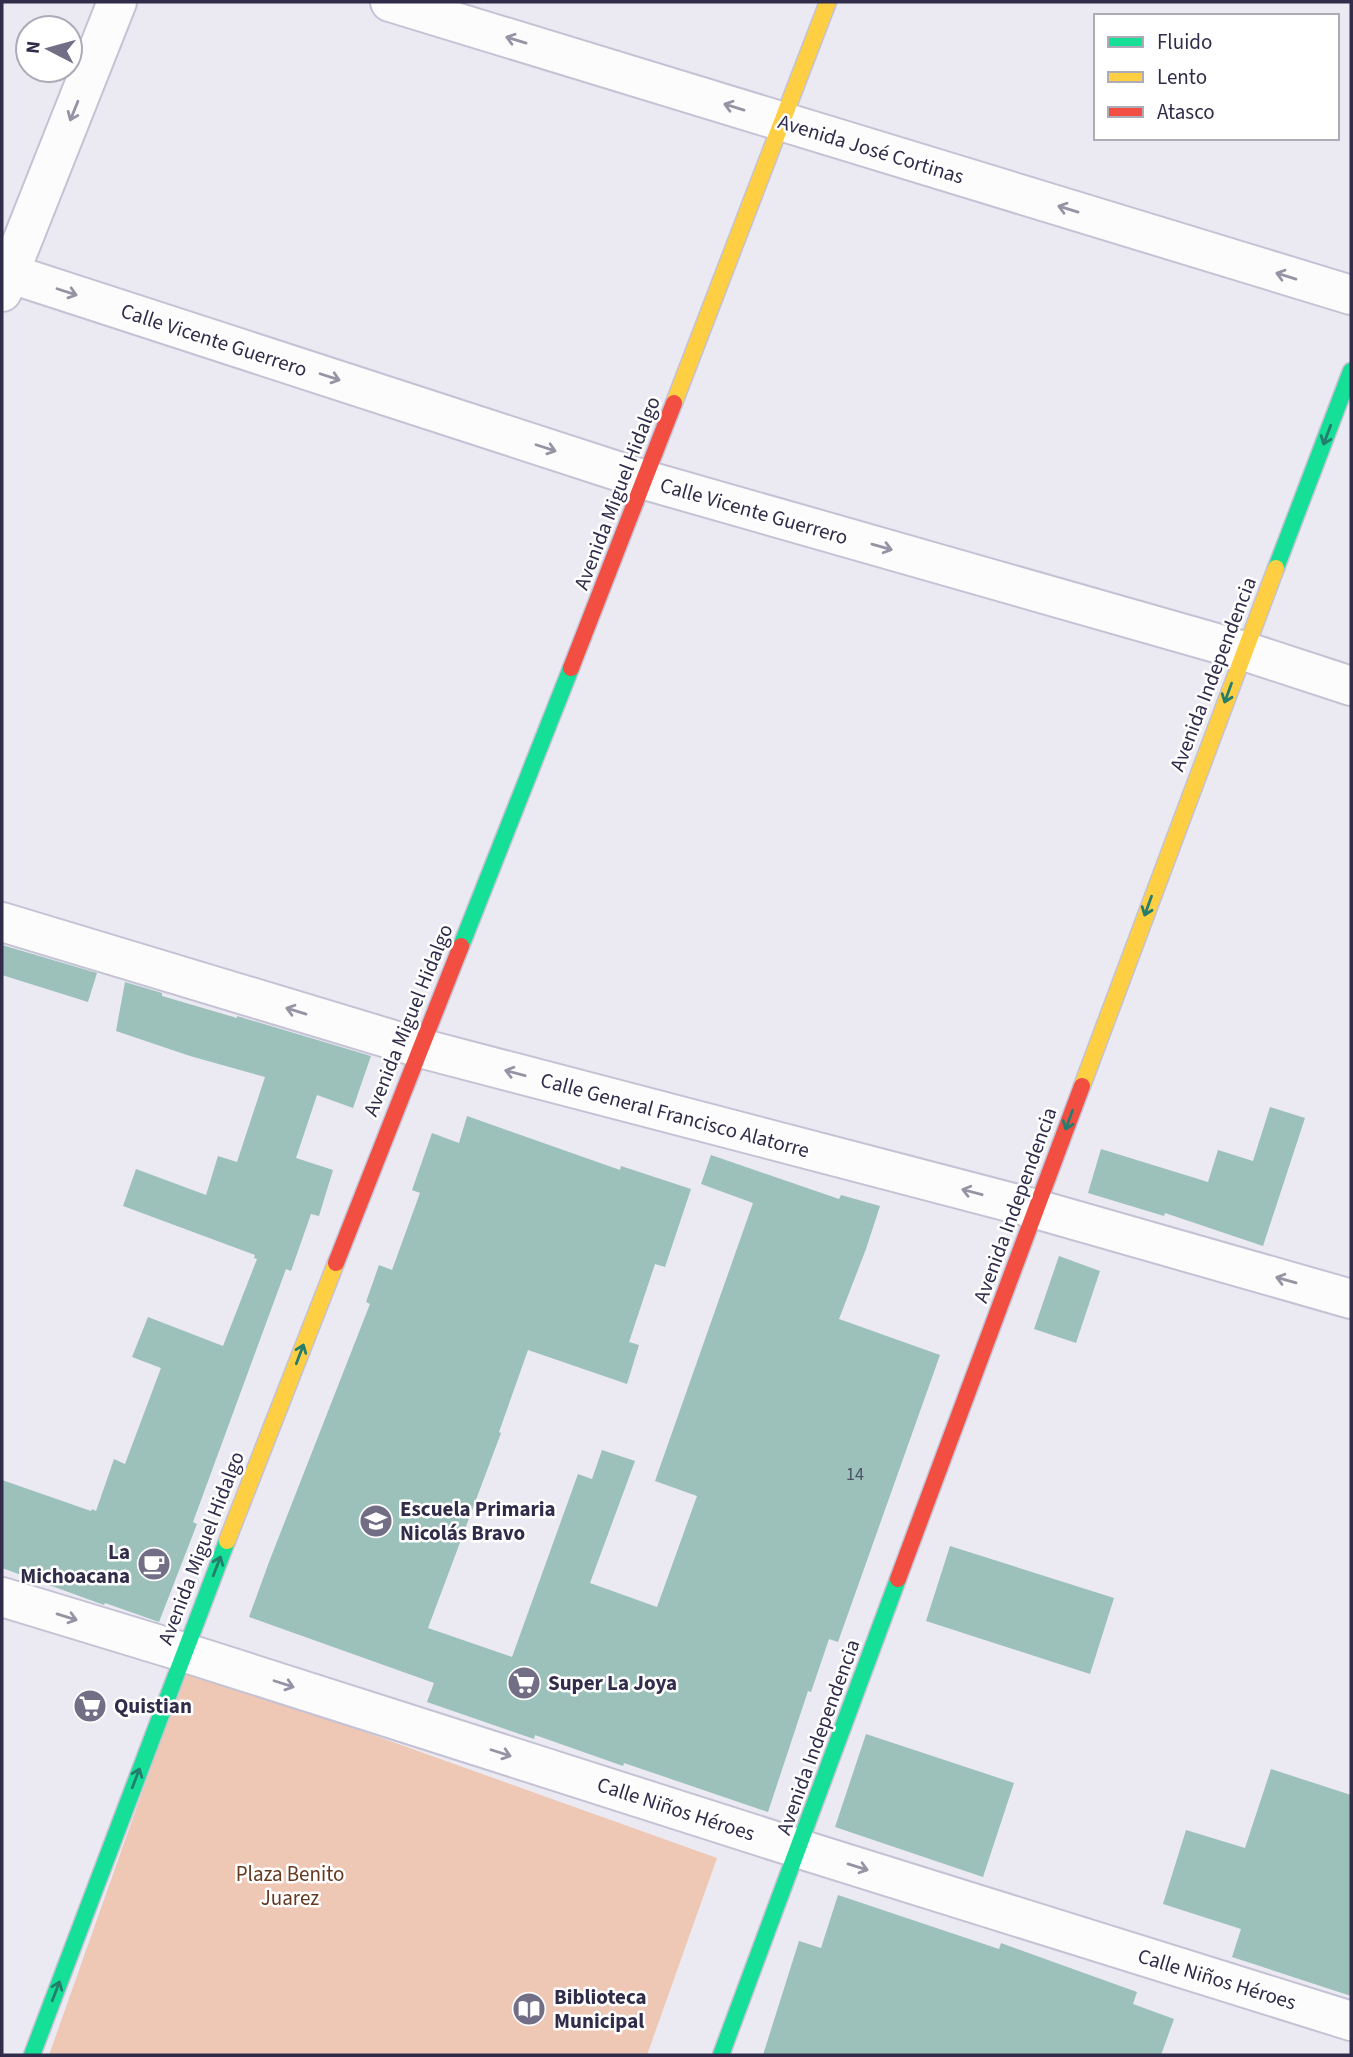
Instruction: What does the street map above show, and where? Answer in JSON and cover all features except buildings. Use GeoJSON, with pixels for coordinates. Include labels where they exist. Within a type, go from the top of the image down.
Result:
{"type":"FeatureCollection","features":[{"type":"Feature","properties":{"kind":"street"},"geometry":{"type":"LineString","coordinates":[[4,279],[117,2]]}},
{"type":"Feature","properties":{"kind":"street","name":"Avenida José Cortinas"},"geometry":{"type":"LineString","coordinates":[[390,2],[1351,295]]}},
{"type":"Feature","properties":{"kind":"street","name":"Avenida Miguel Hidalgo"},"geometry":{"type":"LineString","coordinates":[[32,2055],[183,1652],[645,480],[828,2]]}},
{"type":"Feature","properties":{"kind":"street","name":"Calle Vicente Guerrero"},"geometry":{"type":"LineString","coordinates":[[4,279],[645,480],[1244,651],[1351,686]]}},
{"type":"Feature","properties":{"kind":"street","name":"Avenida Independencia"},"geometry":{"type":"LineString","coordinates":[[721,2055],[800,1849],[1244,651],[1351,371]]}},
{"type":"Feature","properties":{"kind":"street","name":"Calle General Francisco Alatorre"},"geometry":{"type":"LineString","coordinates":[[2,922],[420,1048],[1036,1209],[1351,1299]]}},
{"type":"Feature","properties":{"kind":"street","name":"Calle Niños Héroes"},"geometry":{"type":"LineString","coordinates":[[2,1597],[1351,2021]]}},
{"type":"Feature","properties":{"kind":"green space","name":"Plaza Benito Juarez"},"geometry":{"type":"Polygon","coordinates":[[[186,1668],[717,1858],[647,2055],[49,2055],[186,1668]]]}},
{"type":"Feature","properties":{"kind":"traffic: fast"},"geometry":{"type":"LineString","coordinates":[[1276,568],[1351,371]]}},
{"type":"Feature","properties":{"kind":"traffic: fast"},"geometry":{"type":"LineString","coordinates":[[461,946],[571,668]]}},
{"type":"Feature","properties":{"kind":"traffic: fast"},"geometry":{"type":"LineString","coordinates":[[32,2055],[227,1541]]}},
{"type":"Feature","properties":{"kind":"traffic: fast"},"geometry":{"type":"LineString","coordinates":[[721,2055],[898,1579]]}},
{"type":"Feature","properties":{"kind":"traffic: slow"},"geometry":{"type":"LineString","coordinates":[[674,403],[828,2]]}},
{"type":"Feature","properties":{"kind":"traffic: slow"},"geometry":{"type":"LineString","coordinates":[[1082,1086],[1276,568]]}},
{"type":"Feature","properties":{"kind":"traffic: slow"},"geometry":{"type":"LineString","coordinates":[[227,1541],[336,1263]]}},
{"type":"Feature","properties":{"kind":"traffic: jam"},"geometry":{"type":"LineString","coordinates":[[571,668],[674,403]]}},
{"type":"Feature","properties":{"kind":"traffic: jam"},"geometry":{"type":"LineString","coordinates":[[336,1263],[461,946]]}},
{"type":"Feature","properties":{"kind":"traffic: jam"},"geometry":{"type":"LineString","coordinates":[[898,1579],[1082,1086]]}},
{"type":"Feature","properties":{"kind":"place","name":"Escuela Primaria Nicolás Bravo"},"geometry":{"type":"Point","coordinates":[376,1521]}},
{"type":"Feature","properties":{"kind":"place","name":"La Michoacana"},"geometry":{"type":"Point","coordinates":[154,1564]}},
{"type":"Feature","properties":{"kind":"place","name":"Super La Joya"},"geometry":{"type":"Point","coordinates":[524,1683]}},
{"type":"Feature","properties":{"kind":"place","name":"Quistian"},"geometry":{"type":"Point","coordinates":[90,1706]}},
{"type":"Feature","properties":{"kind":"place","name":"Biblioteca Municipal"},"geometry":{"type":"Point","coordinates":[529,2009]}}]}
